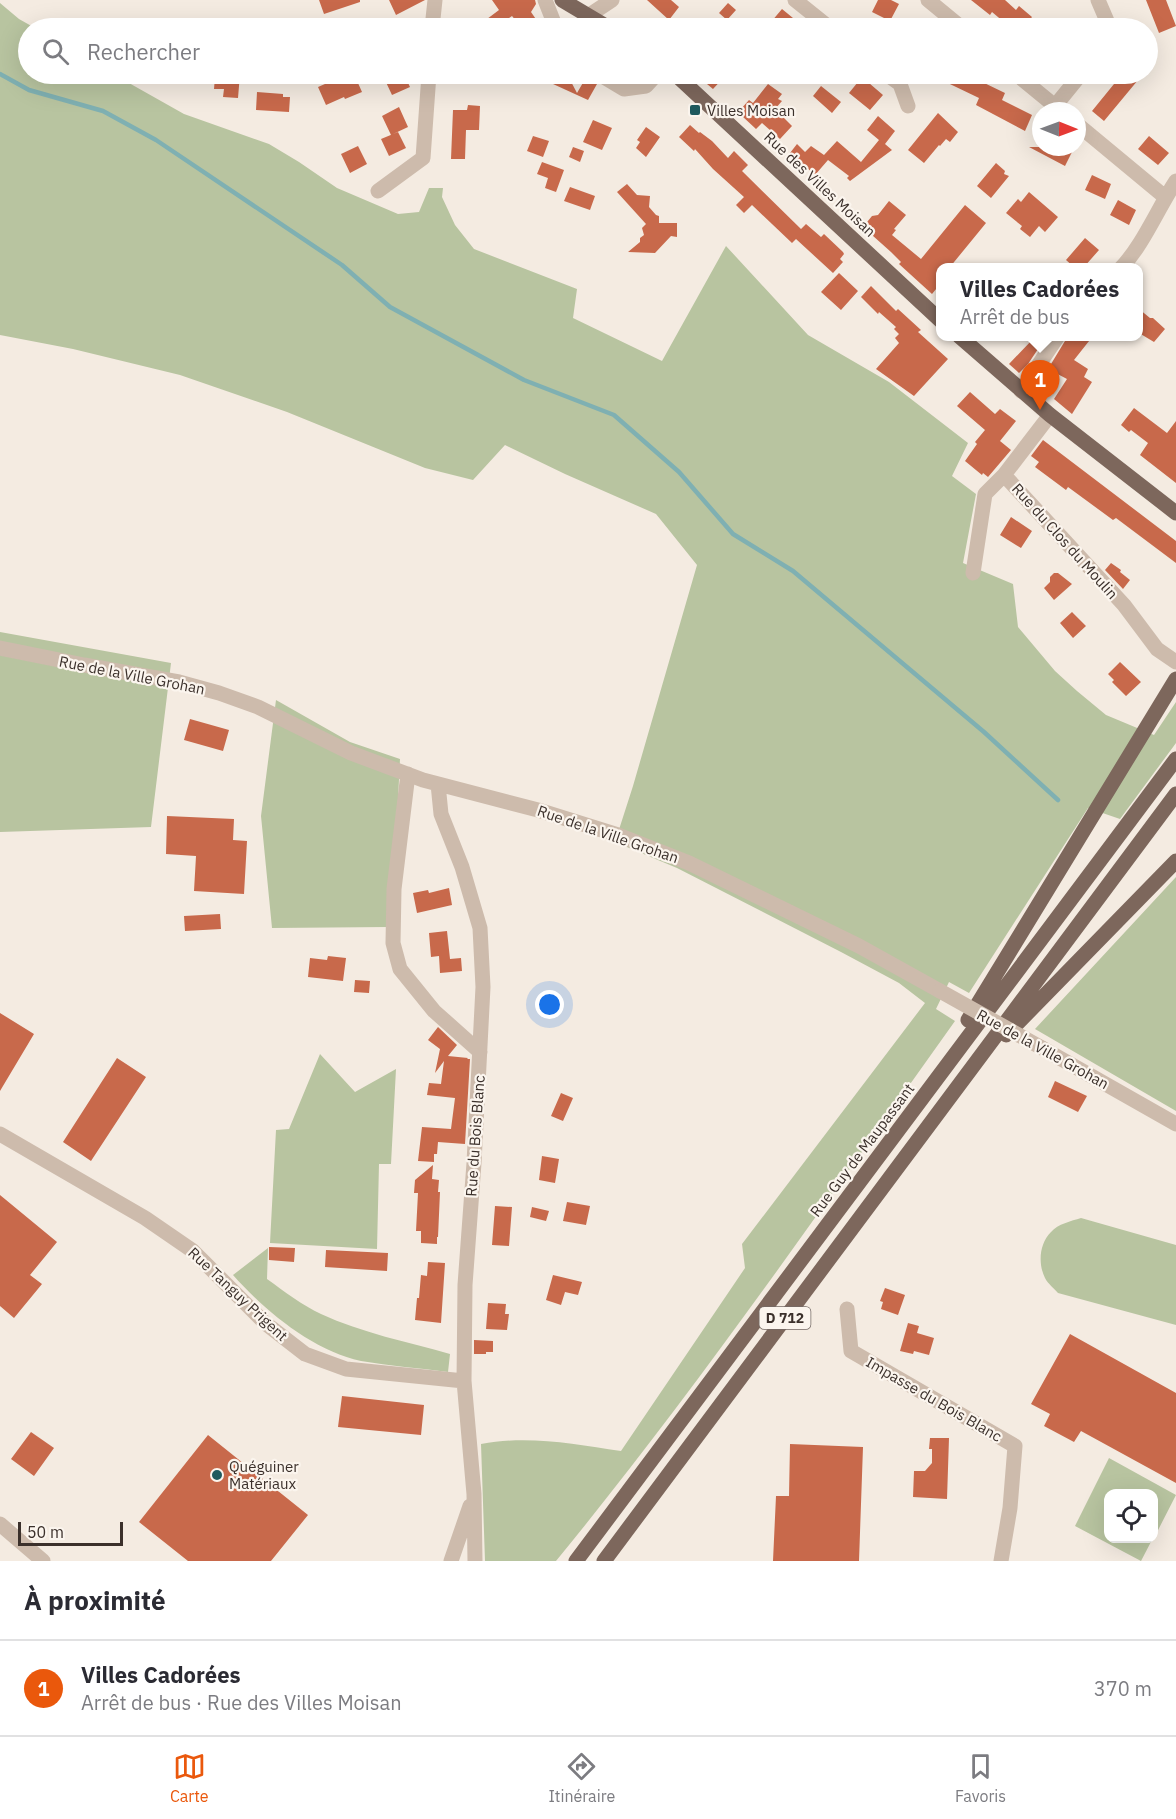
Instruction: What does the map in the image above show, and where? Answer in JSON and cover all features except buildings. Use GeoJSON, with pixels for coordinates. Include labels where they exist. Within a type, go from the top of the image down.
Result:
{"type":"FeatureCollection","features":[{"type":"Feature","properties":{"kind":"main road"},"geometry":{"type":"LineString","coordinates":[[561,0],[592,18]]}},
{"type":"Feature","properties":{"kind":"main road","name":"Rue des Villes Moisan"},"geometry":{"type":"LineString","coordinates":[[686,84],[936,316]]}},
{"type":"Feature","properties":{"kind":"main road"},"geometry":{"type":"LineString","coordinates":[[965,341],[1050,415],[1176,513]]}},
{"type":"Feature","properties":{"kind":"main road"},"geometry":{"type":"LineString","coordinates":[[912,1112],[1176,679]]}},
{"type":"Feature","properties":{"kind":"main road","name":"Rue Guy de Maupassant"},"geometry":{"type":"LineString","coordinates":[[576,1561],[1176,759]]}},
{"type":"Feature","properties":{"kind":"main road","name":"D 712"},"geometry":{"type":"LineString","coordinates":[[604,1561],[1176,795]]}},
{"type":"Feature","properties":{"kind":"main road"},"geometry":{"type":"LineString","coordinates":[[966,1076],[1176,861]]}},
{"type":"Feature","properties":{"kind":"main road"},"geometry":{"type":"LineString","coordinates":[[564,1561],[569,1555],[590,1543]]}},
{"type":"Feature","properties":{"kind":"street"},"geometry":{"type":"LineString","coordinates":[[431,18],[435,0]]}},
{"type":"Feature","properties":{"kind":"street"},"geometry":{"type":"LineString","coordinates":[[545,0],[552,18]]}},
{"type":"Feature","properties":{"kind":"street"},"geometry":{"type":"LineString","coordinates":[[588,16],[612,0]]}},
{"type":"Feature","properties":{"kind":"street"},"geometry":{"type":"LineString","coordinates":[[795,0],[818,18]]}},
{"type":"Feature","properties":{"kind":"street"},"geometry":{"type":"LineString","coordinates":[[928,0],[950,18]]}},
{"type":"Feature","properties":{"kind":"street"},"geometry":{"type":"LineString","coordinates":[[1098,0],[1106,18]]}},
{"type":"Feature","properties":{"kind":"street"},"geometry":{"type":"LineString","coordinates":[[378,191],[423,158],[428,84]]}},
{"type":"Feature","properties":{"kind":"street"},"geometry":{"type":"LineString","coordinates":[[616,84],[624,89],[648,84]]}},
{"type":"Feature","properties":{"kind":"street"},"geometry":{"type":"LineString","coordinates":[[900,84],[908,106]]}},
{"type":"Feature","properties":{"kind":"street"},"geometry":{"type":"LineString","coordinates":[[1028,84],[1051,102]]}},
{"type":"Feature","properties":{"kind":"street"},"geometry":{"type":"LineString","coordinates":[[1062,102],[1074,84]]}},
{"type":"Feature","properties":{"kind":"street"},"geometry":{"type":"LineString","coordinates":[[1086,131],[1165,197]]}},
{"type":"Feature","properties":{"kind":"street"},"geometry":{"type":"LineString","coordinates":[[1125,263],[1176,181]]}},
{"type":"Feature","properties":{"kind":"street"},"geometry":{"type":"LineString","coordinates":[[1021,391],[1055,341]]}},
{"type":"Feature","properties":{"kind":"street","name":"Rue du Clos du Moulin"},"geometry":{"type":"LineString","coordinates":[[1050,415],[1004,475],[1124,605],[1157,649],[1176,662]]}},
{"type":"Feature","properties":{"kind":"street"},"geometry":{"type":"LineString","coordinates":[[973,573],[985,494],[1004,475]]}},
{"type":"Feature","properties":{"kind":"street","name":"Rue de la Ville Grohan"},"geometry":{"type":"LineString","coordinates":[[0,648],[179,682],[219,693],[258,707],[351,753],[408,774],[618,835],[689,863],[859,946],[1176,1124]]}},
{"type":"Feature","properties":{"kind":"street"},"geometry":{"type":"LineString","coordinates":[[408,774],[394,889],[393,943],[400,969],[434,1011],[480,1052]]}},
{"type":"Feature","properties":{"kind":"street","name":"Rue du Bois Blanc"},"geometry":{"type":"LineString","coordinates":[[438,784],[441,814],[462,867],[480,928],[483,987],[465,1285],[464,1381],[474,1494],[475,1561]]}},
{"type":"Feature","properties":{"kind":"street","name":"Rue Tanguy Prigent"},"geometry":{"type":"LineString","coordinates":[[0,1134],[145,1218],[193,1251],[265,1323],[305,1354],[346,1369],[464,1381]]}},
{"type":"Feature","properties":{"kind":"street","name":"Impasse du Bois Blanc"},"geometry":{"type":"LineString","coordinates":[[847,1309],[851,1351],[1015,1446],[1010,1508],[1001,1561]]}},
{"type":"Feature","properties":{"kind":"street","name":"Rue du Bois Blanc"},"geometry":{"type":"LineString","coordinates":[[451,1561],[474,1494]]}},
{"type":"Feature","properties":{"kind":"street"},"geometry":{"type":"LineString","coordinates":[[0,1524],[43,1561]]}},
{"type":"Feature","properties":{"kind":"green space"},"geometry":{"type":"Polygon","coordinates":[[[0,3],[18,18],[18,84],[131,84],[184,114],[269,144],[337,188],[398,214],[419,212],[429,188],[443,188],[442,197],[455,225],[474,249],[577,289],[573,318],[662,361],[726,246],[808,335],[889,382],[968,443],[952,476],[976,494],[963,563],[1013,584],[1018,627],[1055,671],[1106,715],[1154,735],[1176,702],[1176,743],[1120,819],[1088,808],[969,993],[949,982],[936,1009],[955,1021],[710,1362],[609,1496],[556,1561],[485,1561],[481,1444],[534,1440],[621,1451],[745,1268],[742,1244],[925,1003],[899,983],[841,952],[677,868],[615,842],[697,565],[656,514],[505,445],[473,480],[425,468],[287,412],[180,375],[73,349],[0,335],[0,3]]]}},
{"type":"Feature","properties":{"kind":"green space"},"geometry":{"type":"Polygon","coordinates":[[[0,632],[171,663],[151,827],[0,832],[0,632]]]}},
{"type":"Feature","properties":{"kind":"green space"},"geometry":{"type":"Polygon","coordinates":[[[276,700],[350,742],[400,759],[388,927],[272,928],[261,816],[276,700]]]}},
{"type":"Feature","properties":{"kind":"green space"},"geometry":{"type":"Polygon","coordinates":[[[1176,877],[1176,1111],[1035,1029],[1176,877]]]}},
{"type":"Feature","properties":{"kind":"green space"},"geometry":{"type":"Polygon","coordinates":[[[320,1054],[355,1092],[396,1069],[391,1164],[379,1164],[377,1249],[270,1243],[276,1130],[289,1129],[320,1054]]]}},
{"type":"Feature","properties":{"kind":"green space"},"geometry":{"type":"Polygon","coordinates":[[[1081,1218],[1176,1245],[1176,1325],[1058,1293],[1049,1284],[1041,1267],[1044,1242],[1057,1227],[1081,1218]]]}},
{"type":"Feature","properties":{"kind":"green space"},"geometry":{"type":"Polygon","coordinates":[[[268,1248],[267,1279],[307,1307],[353,1327],[450,1354],[448,1372],[361,1361],[343,1356],[291,1328],[233,1275],[268,1248]]]}},
{"type":"Feature","properties":{"kind":"green space"},"geometry":{"type":"Polygon","coordinates":[[[1109,1458],[1176,1495],[1158,1530],[1158,1489],[1104,1489],[1104,1541],[1075,1526],[1109,1458]]]}},
{"type":"Feature","properties":{"kind":"green space"},"geometry":{"type":"Polygon","coordinates":[[[1107,1543],[1150,1543],[1141,1561],[1107,1543]]]}},
{"type":"Feature","properties":{"kind":"waterway"},"geometry":{"type":"LineString","coordinates":[[0,74],[18,84]]}},
{"type":"Feature","properties":{"kind":"waterway"},"geometry":{"type":"LineString","coordinates":[[18,84],[29,90],[103,111],[156,140],[342,265],[390,307],[524,380],[614,415],[679,472],[733,534],[793,571],[984,732],[1058,800]]}},
{"type":"Feature","properties":{"kind":"place","name":"Villes Moisan"},"geometry":{"type":"Point","coordinates":[695,110]}},
{"type":"Feature","properties":{"kind":"place","name":"Villes Cadorées"},"geometry":{"type":"Point","coordinates":[1040,410]}},
{"type":"Feature","properties":{"kind":"place","name":"Quéguiner Matériaux"},"geometry":{"type":"Point","coordinates":[217,1475]}}]}
